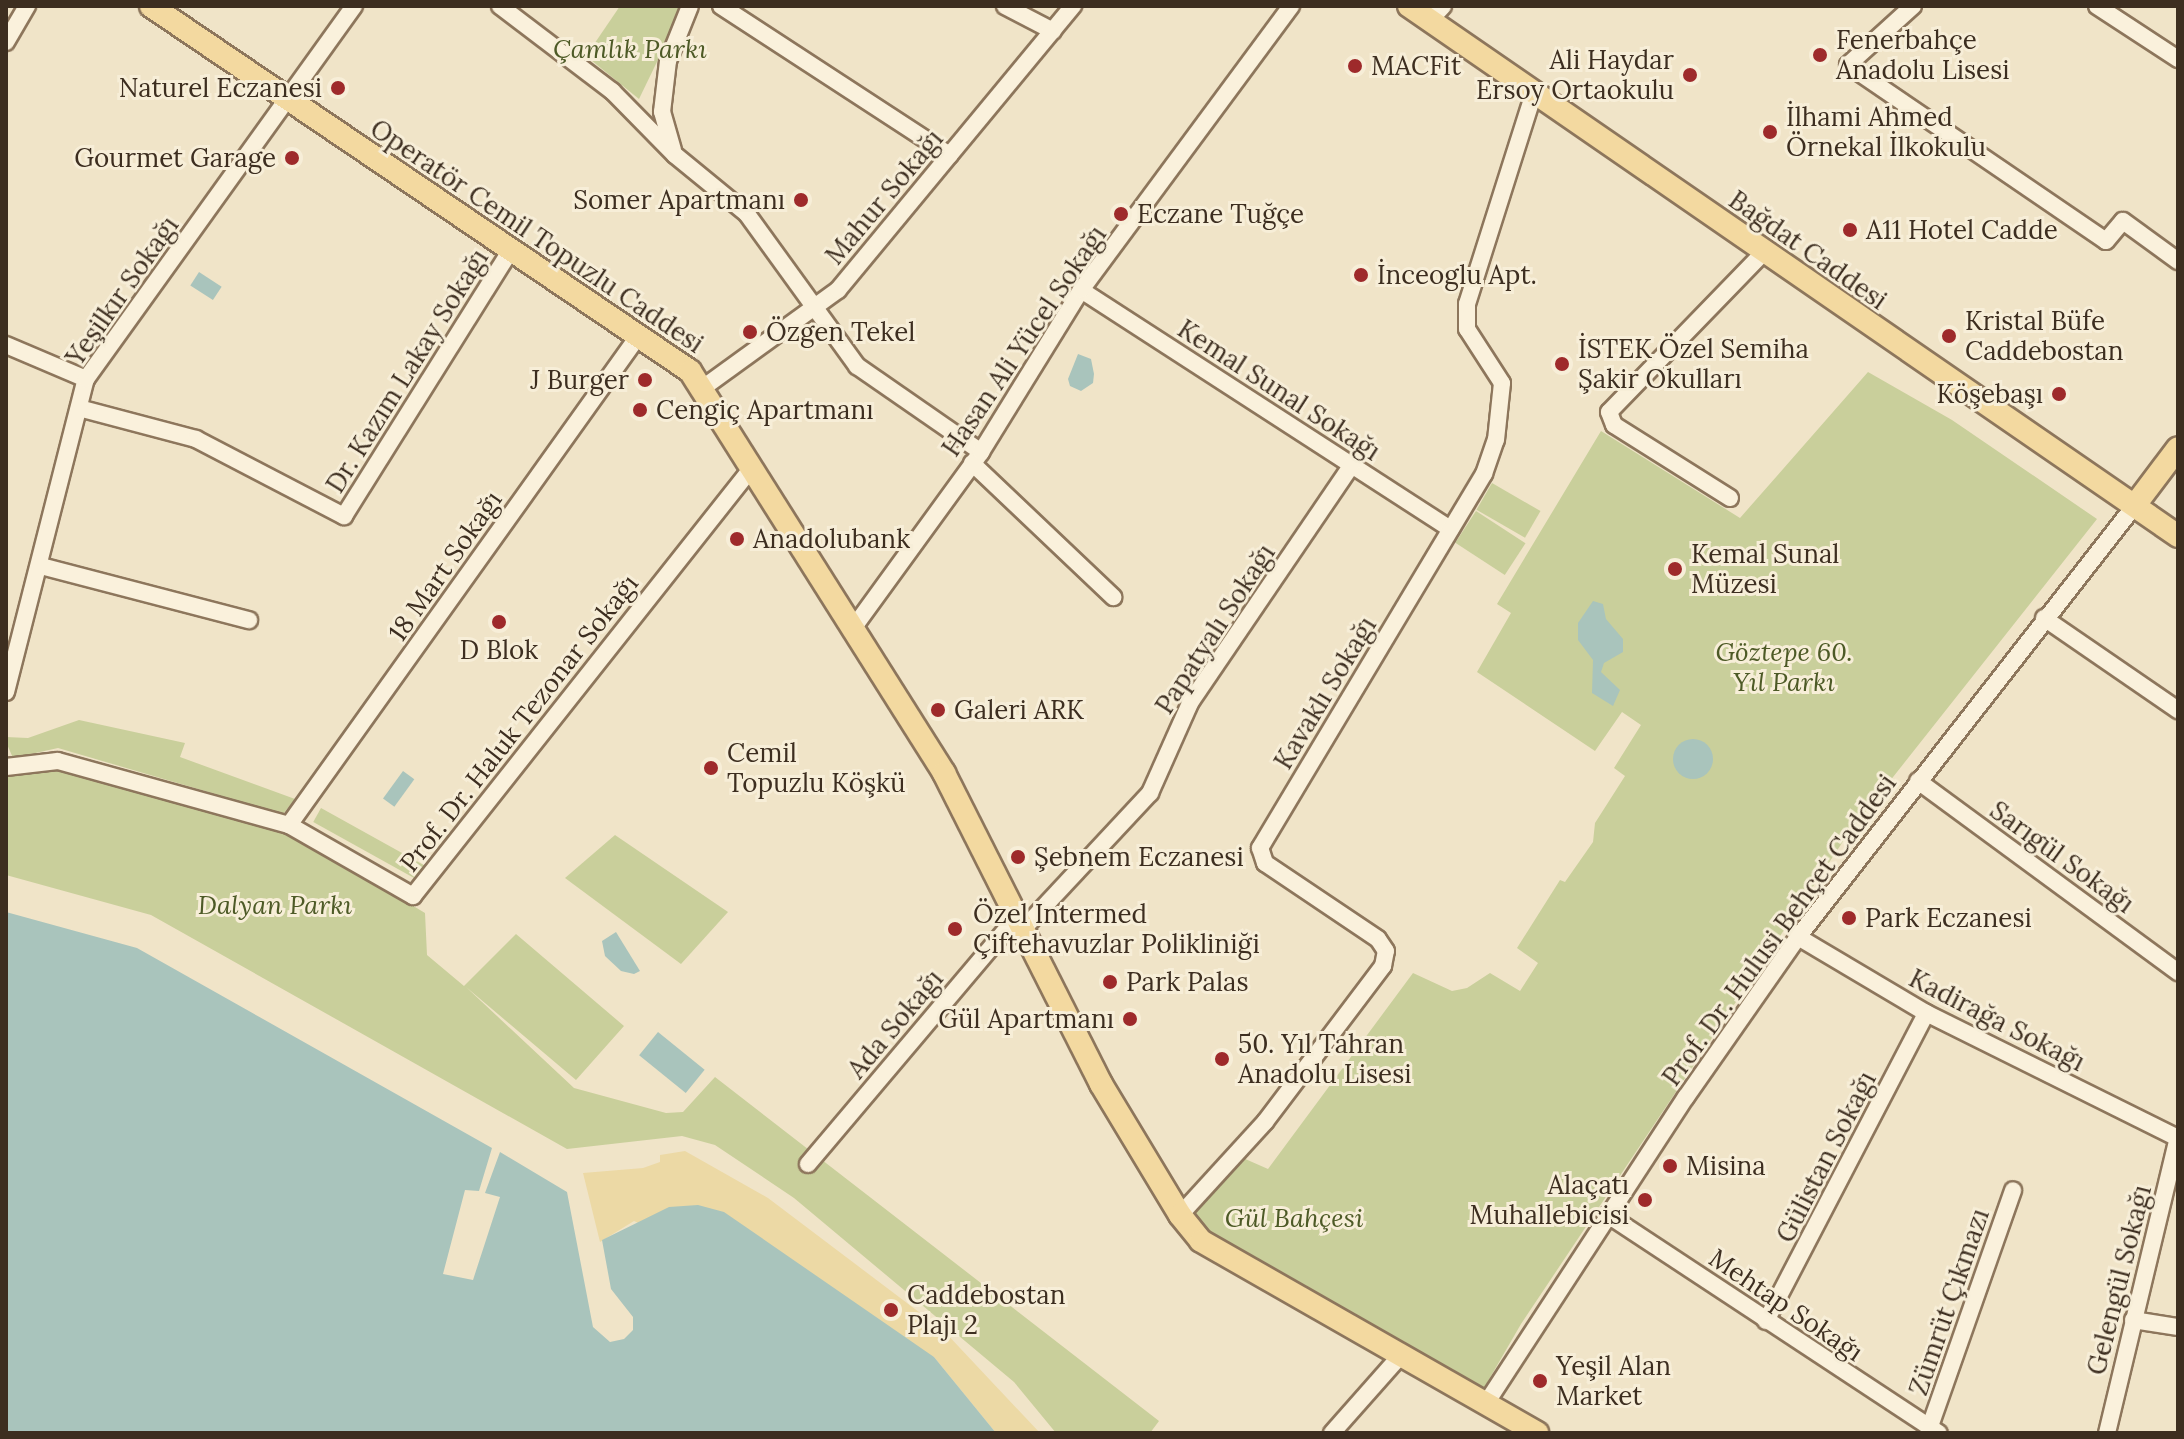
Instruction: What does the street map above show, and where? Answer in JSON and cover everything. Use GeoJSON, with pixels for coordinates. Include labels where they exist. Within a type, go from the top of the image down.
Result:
{"type":"FeatureCollection","features":[{"type":"Feature","properties":{"kind":"main road","name":"Operatör Cemil Topuzlu Caddesi"},"geometry":{"type":"LineString","coordinates":[[151,6],[690,371],[704,387],[751,469],[944,773],[1022,920],[1101,1084],[1180,1215],[1201,1241],[1537,1433]]}},
{"type":"Feature","properties":{"kind":"main road","name":"Bağdat Caddesi"},"geometry":{"type":"LineString","coordinates":[[1409,6],[1431,10],[1533,96],[2178,536]]}},
{"type":"Feature","properties":{"kind":"main road"},"geometry":{"type":"LineString","coordinates":[[2135,505],[2178,448]]}},
{"type":"Feature","properties":{"kind":"street"},"geometry":{"type":"LineString","coordinates":[[6,42],[27,6]]}},
{"type":"Feature","properties":{"kind":"street","name":"Yeşilkır Sokağı"},"geometry":{"type":"LineString","coordinates":[[6,692],[41,566],[86,379],[354,6]]}},
{"type":"Feature","properties":{"kind":"street"},"geometry":{"type":"LineString","coordinates":[[500,6],[612,91],[675,155],[747,214],[857,366],[976,458],[1113,597]]}},
{"type":"Feature","properties":{"kind":"street"},"geometry":{"type":"LineString","coordinates":[[675,155],[662,112],[668,61],[690,6]]}},
{"type":"Feature","properties":{"kind":"street"},"geometry":{"type":"LineString","coordinates":[[721,6],[950,155]]}},
{"type":"Feature","properties":{"kind":"street"},"geometry":{"type":"LineString","coordinates":[[1005,6],[1053,31]]}},
{"type":"Feature","properties":{"kind":"street","name":"Mahur Sokağı"},"geometry":{"type":"LineString","coordinates":[[704,387],[838,290],[1073,6]]}},
{"type":"Feature","properties":{"kind":"street","name":"Hasan Ali Yücel Sokağı"},"geometry":{"type":"LineString","coordinates":[[854,627],[976,458],[1081,290],[1291,6]]}},
{"type":"Feature","properties":{"kind":"street"},"geometry":{"type":"LineString","coordinates":[[1913,6],[1848,65],[2106,241],[2123,221],[2178,261]]}},
{"type":"Feature","properties":{"kind":"street"},"geometry":{"type":"LineString","coordinates":[[2097,6],[2178,59]]}},
{"type":"Feature","properties":{"kind":"street","name":"Kavaklı Sokağı"},"geometry":{"type":"LineString","coordinates":[[1180,1215],[1265,1122],[1383,966],[1386,951],[1378,939],[1265,863],[1260,848],[1484,474],[1496,440],[1502,383],[1474,342],[1466,317],[1533,96]]}},
{"type":"Feature","properties":{"kind":"street","name":"Dr. Kazım Lakay Sokağı"},"geometry":{"type":"LineString","coordinates":[[79,408],[196,439],[344,516],[510,251]]}},
{"type":"Feature","properties":{"kind":"street"},"geometry":{"type":"LineString","coordinates":[[1730,498],[1614,425],[1609,412],[1664,361],[1762,254]]}},
{"type":"Feature","properties":{"kind":"street","name":"Kemal Sunal Sokağı"},"geometry":{"type":"LineString","coordinates":[[1081,290],[1450,529]]}},
{"type":"Feature","properties":{"kind":"street","name":"18 Mart Sokağı"},"geometry":{"type":"LineString","coordinates":[[289,825],[639,335]]}},
{"type":"Feature","properties":{"kind":"street"},"geometry":{"type":"LineString","coordinates":[[6,345],[86,379]]}},
{"type":"Feature","properties":{"kind":"street","name":"Papatyalı Sokağı"},"geometry":{"type":"LineString","coordinates":[[1022,920],[1150,793],[1190,703],[1352,465]]}},
{"type":"Feature","properties":{"kind":"street","name":"Prof. Dr. Haluk Tezonar Sokağı"},"geometry":{"type":"LineString","coordinates":[[289,825],[413,896],[751,469]]}},
{"type":"Feature","properties":{"kind":"street","name":"Prof. Dr. Hulusi Behçet Caddesi"},"geometry":{"type":"LineString","coordinates":[[1487,1402],[1608,1215],[1798,937],[2135,505]]}},
{"type":"Feature","properties":{"kind":"street"},"geometry":{"type":"LineString","coordinates":[[41,566],[249,620]]}},
{"type":"Feature","properties":{"kind":"street"},"geometry":{"type":"LineString","coordinates":[[2044,618],[2178,710]]}},
{"type":"Feature","properties":{"kind":"street"},"geometry":{"type":"LineString","coordinates":[[6,767],[58,761],[289,825]]}},
{"type":"Feature","properties":{"kind":"street","name":"Sarıgül Sokağı"},"geometry":{"type":"LineString","coordinates":[[1918,781],[2178,972]]}},
{"type":"Feature","properties":{"kind":"street","name":"Ada Sokağı"},"geometry":{"type":"LineString","coordinates":[[808,1164],[1022,920]]}},
{"type":"Feature","properties":{"kind":"street","name":"Kadirağa Sokağı"},"geometry":{"type":"LineString","coordinates":[[1798,937],[1926,1013],[2178,1138]]}},
{"type":"Feature","properties":{"kind":"street","name":"Gülistan Sokağı"},"geometry":{"type":"LineString","coordinates":[[1766,1321],[1926,1013]]}},
{"type":"Feature","properties":{"kind":"street","name":"Gelengül Sokağı"},"geometry":{"type":"LineString","coordinates":[[2107,1433],[2178,1138]]}},
{"type":"Feature","properties":{"kind":"street","name":"Zümrüt Çıkmazı"},"geometry":{"type":"LineString","coordinates":[[1934,1431],[2013,1190]]}},
{"type":"Feature","properties":{"kind":"street","name":"Mehtap Sokağı"},"geometry":{"type":"LineString","coordinates":[[1608,1215],[1934,1431]]}},
{"type":"Feature","properties":{"kind":"street"},"geometry":{"type":"LineString","coordinates":[[2133,1320],[2178,1327]]}},
{"type":"Feature","properties":{"kind":"street"},"geometry":{"type":"LineString","coordinates":[[1332,1433],[1401,1355]]}},
{"type":"Feature","properties":{"kind":"green space","name":"Çamlık Parkı"},"geometry":{"type":"Polygon","coordinates":[[[620,6],[684,6],[639,99],[586,56],[620,6]]]}},
{"type":"Feature","properties":{"kind":"green space","name":"Göztepe 60. Yıl Parkı"},"geometry":{"type":"Polygon","coordinates":[[[1868,372],[1952,420],[2097,519],[1848,834],[1521,1324],[1484,1388],[1353,1319],[1202,1226],[1193,1213],[1243,1158],[1268,1169],[1413,973],[1452,991],[1467,988],[1490,973],[1520,991],[1538,963],[1517,948],[1560,880],[1565,882],[1593,842],[1595,823],[1625,776],[1614,768],[1641,725],[1622,712],[1595,751],[1477,672],[1511,613],[1497,604],[1601,431],[1740,518],[1868,372]]]}},
{"type":"Feature","properties":{"kind":"green space"},"geometry":{"type":"Polygon","coordinates":[[[1492,483],[1540,511],[1525,538],[1476,510],[1492,483]]]}},
{"type":"Feature","properties":{"kind":"green space"},"geometry":{"type":"Polygon","coordinates":[[[1476,511],[1525,543],[1505,575],[1455,543],[1476,511]]]}},
{"type":"Feature","properties":{"kind":"green space"},"geometry":{"type":"Polygon","coordinates":[[[79,720],[185,743],[180,757],[295,799],[283,814],[58,748],[13,758],[6,742],[6,737],[28,738],[79,720]]]}},
{"type":"Feature","properties":{"kind":"green space","name":"Dalyan Parkı"},"geometry":{"type":"Polygon","coordinates":[[[51,766],[293,834],[425,913],[427,955],[464,986],[516,934],[624,1026],[576,1080],[466,987],[574,1088],[666,1113],[683,1112],[715,1077],[1159,1421],[1150,1433],[1056,1433],[1014,1382],[794,1198],[715,1145],[682,1136],[567,1149],[151,915],[6,875],[6,773],[51,766]]]}},
{"type":"Feature","properties":{"kind":"green space"},"geometry":{"type":"Polygon","coordinates":[[[321,808],[428,867],[420,881],[313,822],[321,808]]]}},
{"type":"Feature","properties":{"kind":"green space"},"geometry":{"type":"Polygon","coordinates":[[[615,835],[728,912],[681,964],[565,878],[615,835]]]}},
{"type":"Feature","properties":{"kind":"sand","name":"Caddebostan Plajı 2"},"geometry":{"type":"Polygon","coordinates":[[[685,1151],[768,1198],[944,1331],[1040,1433],[996,1433],[934,1357],[634,1221],[600,1242],[583,1173],[643,1168],[660,1162],[660,1155],[685,1151]]]}},
{"type":"Feature","properties":{"kind":"water"},"geometry":{"type":"Polygon","coordinates":[[[199,272],[222,287],[213,300],[190,285],[199,272]]]}},
{"type":"Feature","properties":{"kind":"water"},"geometry":{"type":"Polygon","coordinates":[[[1078,354],[1091,359],[1094,374],[1093,383],[1081,391],[1070,386],[1068,379],[1078,354]]]}},
{"type":"Feature","properties":{"kind":"water"},"geometry":{"type":"Polygon","coordinates":[[[1593,601],[1603,604],[1606,619],[1623,639],[1623,652],[1604,663],[1601,672],[1620,690],[1613,706],[1592,693],[1593,660],[1578,640],[1578,623],[1593,601]]]}},
{"type":"Feature","properties":{"kind":"water"},"geometry":{"type":"Polygon","coordinates":[[[1693,739],[1707,745],[1713,759],[1707,773],[1693,779],[1679,773],[1673,759],[1679,745],[1693,739]]]}},
{"type":"Feature","properties":{"kind":"water"},"geometry":{"type":"Polygon","coordinates":[[[403,771],[414,779],[394,807],[383,799],[403,771]]]}},
{"type":"Feature","properties":{"kind":"water"},"geometry":{"type":"Polygon","coordinates":[[[6,912],[137,948],[492,1148],[479,1191],[465,1190],[443,1274],[473,1280],[500,1197],[485,1193],[500,1152],[567,1192],[593,1327],[610,1342],[624,1339],[633,1330],[633,1317],[611,1289],[602,1240],[669,1207],[698,1205],[724,1212],[934,1357],[996,1433],[6,1433],[6,912]]]}},
{"type":"Feature","properties":{"kind":"water"},"geometry":{"type":"Polygon","coordinates":[[[616,932],[640,971],[634,974],[621,971],[605,956],[602,941],[616,932]]]}},
{"type":"Feature","properties":{"kind":"water"},"geometry":{"type":"Polygon","coordinates":[[[658,1032],[705,1070],[686,1093],[639,1055],[658,1032]]]}},
{"type":"Feature","properties":{"kind":"place","name":"Fenerbahçe Anadolu Lisesi"},"geometry":{"type":"Point","coordinates":[1820,55]}},
{"type":"Feature","properties":{"kind":"place","name":"MACFit"},"geometry":{"type":"Point","coordinates":[1355,66]}},
{"type":"Feature","properties":{"kind":"place","name":"Ali Haydar Ersoy Ortaokulu"},"geometry":{"type":"Point","coordinates":[1690,75]}},
{"type":"Feature","properties":{"kind":"place","name":"Naturel Eczanesi"},"geometry":{"type":"Point","coordinates":[338,88]}},
{"type":"Feature","properties":{"kind":"place","name":"İlhami Ahmed Örnekal İlkokulu"},"geometry":{"type":"Point","coordinates":[1770,132]}},
{"type":"Feature","properties":{"kind":"place","name":"Gourmet Garage"},"geometry":{"type":"Point","coordinates":[292,158]}},
{"type":"Feature","properties":{"kind":"place","name":"Somer Apartmanı"},"geometry":{"type":"Point","coordinates":[801,200]}},
{"type":"Feature","properties":{"kind":"place","name":"Eczane Tuğçe"},"geometry":{"type":"Point","coordinates":[1121,214]}},
{"type":"Feature","properties":{"kind":"place","name":"A11 Hotel Cadde"},"geometry":{"type":"Point","coordinates":[1850,230]}},
{"type":"Feature","properties":{"kind":"place","name":"İnceoglu Apt."},"geometry":{"type":"Point","coordinates":[1361,275]}},
{"type":"Feature","properties":{"kind":"place","name":"Özgen Tekel"},"geometry":{"type":"Point","coordinates":[750,332]}},
{"type":"Feature","properties":{"kind":"place","name":"Kristal Büfe Caddebostan"},"geometry":{"type":"Point","coordinates":[1949,336]}},
{"type":"Feature","properties":{"kind":"place","name":"İSTEK Özel Semiha Şakir Okulları"},"geometry":{"type":"Point","coordinates":[1562,364]}},
{"type":"Feature","properties":{"kind":"place","name":"J Burger"},"geometry":{"type":"Point","coordinates":[645,380]}},
{"type":"Feature","properties":{"kind":"place","name":"Köşebaşı"},"geometry":{"type":"Point","coordinates":[2059,394]}},
{"type":"Feature","properties":{"kind":"place","name":"Cengiç Apartmanı"},"geometry":{"type":"Point","coordinates":[640,410]}},
{"type":"Feature","properties":{"kind":"place","name":"Anadolubank"},"geometry":{"type":"Point","coordinates":[737,539]}},
{"type":"Feature","properties":{"kind":"place","name":"Kemal Sunal Müzesi"},"geometry":{"type":"Point","coordinates":[1675,569]}},
{"type":"Feature","properties":{"kind":"place","name":"D Blok"},"geometry":{"type":"Point","coordinates":[499,622]}},
{"type":"Feature","properties":{"kind":"place","name":"Galeri ARK"},"geometry":{"type":"Point","coordinates":[938,710]}},
{"type":"Feature","properties":{"kind":"place","name":"Cemil Topuzlu Köşkü"},"geometry":{"type":"Point","coordinates":[711,768]}},
{"type":"Feature","properties":{"kind":"place","name":"Şebnem Eczanesi"},"geometry":{"type":"Point","coordinates":[1018,857]}},
{"type":"Feature","properties":{"kind":"place","name":"Park Eczanesi"},"geometry":{"type":"Point","coordinates":[1849,918]}},
{"type":"Feature","properties":{"kind":"place","name":"Özel Intermed Çiftehavuzlar Polikliniği"},"geometry":{"type":"Point","coordinates":[955,929]}},
{"type":"Feature","properties":{"kind":"place","name":"Park Palas"},"geometry":{"type":"Point","coordinates":[1110,982]}},
{"type":"Feature","properties":{"kind":"place","name":"Gül Apartmanı"},"geometry":{"type":"Point","coordinates":[1130,1019]}},
{"type":"Feature","properties":{"kind":"place","name":"50. Yıl Tahran Anadolu Lisesi"},"geometry":{"type":"Point","coordinates":[1222,1059]}},
{"type":"Feature","properties":{"kind":"place","name":"Misina"},"geometry":{"type":"Point","coordinates":[1670,1166]}},
{"type":"Feature","properties":{"kind":"place","name":"Alaçatı Muhallebicisi"},"geometry":{"type":"Point","coordinates":[1645,1200]}},
{"type":"Feature","properties":{"kind":"place","name":"Caddebostan Plajı 2"},"geometry":{"type":"Point","coordinates":[891,1310]}},
{"type":"Feature","properties":{"kind":"place","name":"Yeşil Alan Market"},"geometry":{"type":"Point","coordinates":[1540,1381]}},
{"type":"Feature","properties":{"kind":"park label","name":"Gül Bahçesi"},"geometry":{"type":"Point","coordinates":[1294,1218]}}]}
